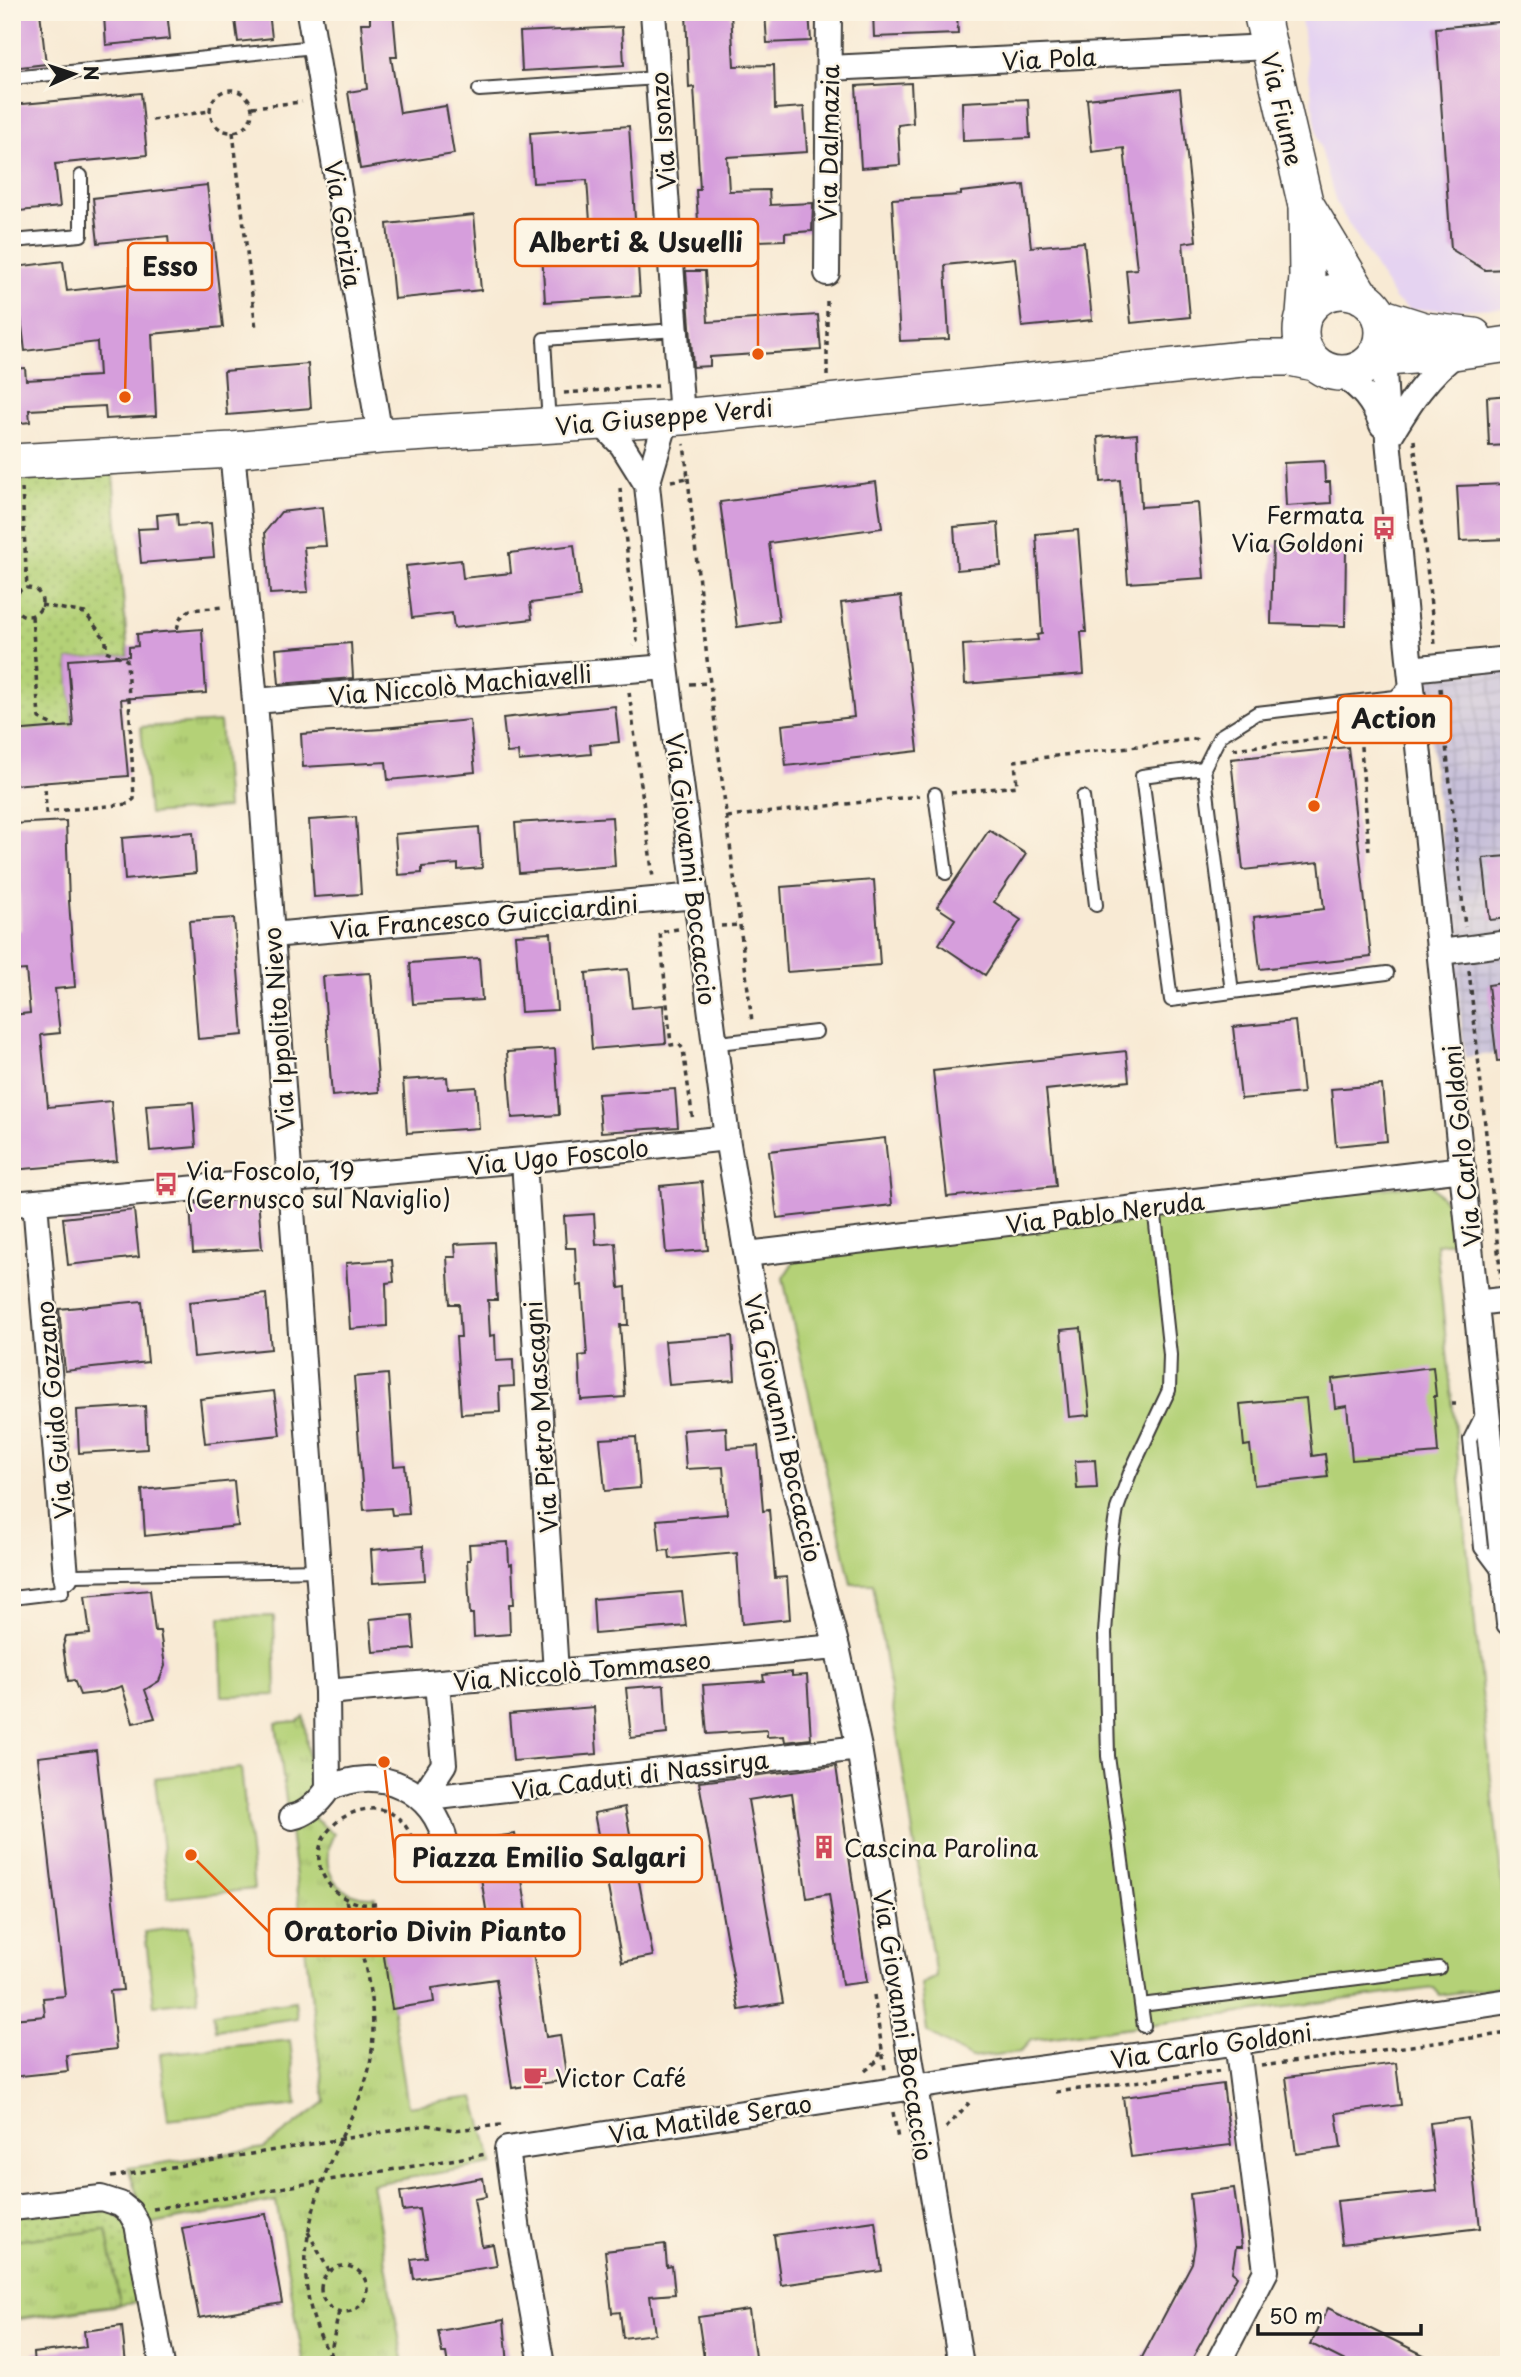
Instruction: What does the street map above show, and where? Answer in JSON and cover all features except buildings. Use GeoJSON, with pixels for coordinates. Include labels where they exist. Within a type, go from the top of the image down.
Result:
{"type":"FeatureCollection","features":[{"type":"Feature","properties":{"kind":"street","name":"Via Gorizia"},"geometry":{"type":"LineString","coordinates":[[309,12],[380,436]]}},
{"type":"Feature","properties":{"kind":"street","name":"Via Isonzo"},"geometry":{"type":"LineString","coordinates":[[653,12],[676,330],[675,417]]}},
{"type":"Feature","properties":{"kind":"street","name":"Via Dalmazia"},"geometry":{"type":"LineString","coordinates":[[827,273],[829,12]]}},
{"type":"Feature","properties":{"kind":"street","name":"Via Fiume"},"geometry":{"type":"LineString","coordinates":[[1261,12],[1306,206],[1307,277],[1304,315],[1300,327],[1301,341],[1306,353],[1327,369]]}},
{"type":"Feature","properties":{"kind":"street","name":"Via Pola"},"geometry":{"type":"LineString","coordinates":[[829,68],[1269,47]]}},
{"type":"Feature","properties":{"kind":"street","name":"Via Fiume"},"geometry":{"type":"LineString","coordinates":[[1306,206],[1376,333]]}},
{"type":"Feature","properties":{"kind":"street"},"geometry":{"type":"LineString","coordinates":[[1304,315],[1312,303],[1323,296],[1335,291],[1349,291],[1376,333],[1459,352]]}},
{"type":"Feature","properties":{"kind":"street"},"geometry":{"type":"LineString","coordinates":[[1376,333],[1424,330],[1509,342]]}},
{"type":"Feature","properties":{"kind":"street"},"geometry":{"type":"LineString","coordinates":[[1327,369],[1353,372],[1364,367],[1376,333]]}},
{"type":"Feature","properties":{"kind":"street","name":"Via Carlo Goldoni"},"geometry":{"type":"LineString","coordinates":[[1376,333],[1509,1623]]}},
{"type":"Feature","properties":{"kind":"street"},"geometry":{"type":"LineString","coordinates":[[1388,439],[1429,377],[1440,365],[1459,352],[1509,342]]}},
{"type":"Feature","properties":{"kind":"street","name":"Via Giuseppe Verdi"},"geometry":{"type":"LineString","coordinates":[[16,462],[232,450],[380,436],[675,417],[1252,358],[1290,358],[1327,369]]}},
{"type":"Feature","properties":{"kind":"street","name":"Via Carlo Goldoni"},"geometry":{"type":"LineString","coordinates":[[1327,369],[1367,395],[1376,408],[1388,439]]}},
{"type":"Feature","properties":{"kind":"street","name":"Via Giovanni Boccaccio"},"geometry":{"type":"LineString","coordinates":[[647,485],[675,417]]}},
{"type":"Feature","properties":{"kind":"street","name":"Via Giovanni Boccaccio"},"geometry":{"type":"LineString","coordinates":[[600,422],[622,445],[647,485],[666,667],[727,1138],[788,1463],[837,1647],[859,1748],[961,2365]]}},
{"type":"Feature","properties":{"kind":"street","name":"Via Ippolito Nievo"},"geometry":{"type":"LineString","coordinates":[[232,450],[255,701],[327,1692],[328,1789]]}},
{"type":"Feature","properties":{"kind":"street"},"geometry":{"type":"LineString","coordinates":[[1411,675],[1437,666],[1509,659]]}},
{"type":"Feature","properties":{"kind":"street","name":"Via Niccolò Machiavelli"},"geometry":{"type":"LineString","coordinates":[[255,701],[666,667]]}},
{"type":"Feature","properties":{"kind":"street","name":"Via Francesco Guicciardini"},"geometry":{"type":"LineString","coordinates":[[272,935],[696,896]]}},
{"type":"Feature","properties":{"kind":"street"},"geometry":{"type":"LineString","coordinates":[[1441,952],[1509,943]]}},
{"type":"Feature","properties":{"kind":"street","name":"Via Ugo Foscolo"},"geometry":{"type":"LineString","coordinates":[[24,1203],[524,1160],[727,1138]]}},
{"type":"Feature","properties":{"kind":"street","name":"Via Pietro Mascagni"},"geometry":{"type":"LineString","coordinates":[[524,1160],[556,1673]]}},
{"type":"Feature","properties":{"kind":"street","name":"Via Pablo Neruda"},"geometry":{"type":"LineString","coordinates":[[747,1254],[1463,1169]]}},
{"type":"Feature","properties":{"kind":"street","name":"Via Guido Gozzano"},"geometry":{"type":"LineString","coordinates":[[24,1203],[66,1576]]}},
{"type":"Feature","properties":{"kind":"street"},"geometry":{"type":"LineString","coordinates":[[1476,1303],[1506,1299]]}},
{"type":"Feature","properties":{"kind":"street","name":"Via Niccolò Tommaseo"},"geometry":{"type":"LineString","coordinates":[[327,1692],[837,1647]]}},
{"type":"Feature","properties":{"kind":"street"},"geometry":{"type":"LineString","coordinates":[[421,1799],[444,1764],[437,1683]]}},
{"type":"Feature","properties":{"kind":"street","name":"Via Caduti di Nassirya"},"geometry":{"type":"LineString","coordinates":[[421,1799],[859,1748]]}},
{"type":"Feature","properties":{"kind":"street"},"geometry":{"type":"LineString","coordinates":[[292,1817],[307,1812],[319,1802],[328,1789],[355,1779],[375,1778],[399,1784],[421,1799],[439,1822],[446,1845]]}},
{"type":"Feature","properties":{"kind":"street","name":"Via Carlo Goldoni"},"geometry":{"type":"LineString","coordinates":[[914,2087],[1509,2001]]}},
{"type":"Feature","properties":{"kind":"street"},"geometry":{"type":"LineString","coordinates":[[1217,2365],[1266,2272],[1237,2042]]}},
{"type":"Feature","properties":{"kind":"street","name":"Via Matilde Serao"},"geometry":{"type":"LineString","coordinates":[[507,2149],[914,2087]]}},
{"type":"Feature","properties":{"kind":"street"},"geometry":{"type":"LineString","coordinates":[[507,2149],[517,2231],[542,2365]]}},
{"type":"Feature","properties":{"kind":"street"},"geometry":{"type":"LineString","coordinates":[[12,2208],[101,2199],[115,2201],[130,2212],[140,2232],[162,2365]]}},
{"type":"Feature","properties":{"kind":"lane"},"geometry":{"type":"LineString","coordinates":[[12,78],[314,47]]}},
{"type":"Feature","properties":{"kind":"lane"},"geometry":{"type":"LineString","coordinates":[[478,90],[658,78]]}},
{"type":"Feature","properties":{"kind":"lane"},"geometry":{"type":"LineString","coordinates":[[12,241],[81,235],[81,176]]}},
{"type":"Feature","properties":{"kind":"lane"},"geometry":{"type":"LineString","coordinates":[[550,425],[544,340],[676,330]]}},
{"type":"Feature","properties":{"kind":"lane"},"geometry":{"type":"LineString","coordinates":[[1233,992],[1204,768],[1220,736],[1257,713],[1395,697],[1411,675]]}},
{"type":"Feature","properties":{"kind":"lane"},"geometry":{"type":"LineString","coordinates":[[1204,768],[1142,776],[1171,1000],[1387,973]]}},
{"type":"Feature","properties":{"kind":"lane"},"geometry":{"type":"LineString","coordinates":[[935,794],[946,873]]}},
{"type":"Feature","properties":{"kind":"lane"},"geometry":{"type":"LineString","coordinates":[[1083,797],[1096,905]]}},
{"type":"Feature","properties":{"kind":"lane"},"geometry":{"type":"LineString","coordinates":[[714,1047],[727,1042],[816,1032]]}},
{"type":"Feature","properties":{"kind":"lane"},"geometry":{"type":"LineString","coordinates":[[1144,2026],[1109,1763],[1105,1633],[1111,1548],[1117,1509],[1130,1474],[1169,1390],[1170,1355],[1154,1206]]}},
{"type":"Feature","properties":{"kind":"lane"},"geometry":{"type":"LineString","coordinates":[[12,1598],[62,1591],[61,1577],[66,1576],[318,1570]]}},
{"type":"Feature","properties":{"kind":"lane"},"geometry":{"type":"LineString","coordinates":[[1141,2005],[1439,1968]]}},
{"type":"Feature","properties":{"kind":"path"},"geometry":{"type":"LineString","coordinates":[[226,90],[245,95],[252,107],[250,121],[240,130],[233,132],[226,132],[215,124],[210,111],[215,98],[226,90]]}},
{"type":"Feature","properties":{"kind":"path"},"geometry":{"type":"LineString","coordinates":[[252,107],[306,101]]}},
{"type":"Feature","properties":{"kind":"path"},"geometry":{"type":"LineString","coordinates":[[152,120],[210,111]]}},
{"type":"Feature","properties":{"kind":"path"},"geometry":{"type":"LineString","coordinates":[[233,132],[256,329]]}},
{"type":"Feature","properties":{"kind":"path"},"geometry":{"type":"LineString","coordinates":[[827,273],[827,401]]}},
{"type":"Feature","properties":{"kind":"path"},"geometry":{"type":"LineString","coordinates":[[1414,436],[1506,1299],[1509,1361]]}},
{"type":"Feature","properties":{"kind":"path"},"geometry":{"type":"LineString","coordinates":[[16,462],[27,589]]}},
{"type":"Feature","properties":{"kind":"path"},"geometry":{"type":"LineString","coordinates":[[688,478],[710,683],[754,1039]]}},
{"type":"Feature","properties":{"kind":"path"},"geometry":{"type":"LineString","coordinates":[[27,589],[37,592],[41,605],[32,616],[19,613],[13,605],[19,592],[27,589]]}},
{"type":"Feature","properties":{"kind":"path"},"geometry":{"type":"LineString","coordinates":[[41,605],[85,613],[106,640],[106,651],[127,660],[134,799],[128,804],[46,812],[45,783]]}},
{"type":"Feature","properties":{"kind":"path"},"geometry":{"type":"LineString","coordinates":[[177,629],[180,618],[190,610],[224,607]]}},
{"type":"Feature","properties":{"kind":"path"},"geometry":{"type":"LineString","coordinates":[[32,616],[39,718],[58,728]]}},
{"type":"Feature","properties":{"kind":"path"},"geometry":{"type":"LineString","coordinates":[[628,682],[659,914],[670,916],[676,921],[678,930],[660,932],[671,1045],[678,1044],[684,1049],[686,1059],[693,1122],[689,1127],[691,1142]]}},
{"type":"Feature","properties":{"kind":"path"},"geometry":{"type":"LineString","coordinates":[[686,685],[710,683]]}},
{"type":"Feature","properties":{"kind":"path"},"geometry":{"type":"LineString","coordinates":[[727,817],[1017,786],[1015,761],[1195,739],[1214,748],[1228,750],[1360,734],[1369,852]]}},
{"type":"Feature","properties":{"kind":"path"},"geometry":{"type":"LineString","coordinates":[[715,927],[740,925]]}},
{"type":"Feature","properties":{"kind":"path"},"geometry":{"type":"LineString","coordinates":[[376,1903],[365,1904],[345,1898],[330,1885],[320,1860],[324,1838],[339,1819],[348,1813],[367,1808],[387,1812],[404,1825],[415,1849]]}},
{"type":"Feature","properties":{"kind":"path"},"geometry":{"type":"LineString","coordinates":[[336,2365],[313,2321],[305,2276],[307,2230],[323,2180],[366,2081],[373,2038],[369,1980],[345,1898]]}},
{"type":"Feature","properties":{"kind":"path"},"geometry":{"type":"LineString","coordinates":[[1045,2093],[1509,2033]]}},
{"type":"Feature","properties":{"kind":"path"},"geometry":{"type":"LineString","coordinates":[[863,2073],[877,2061],[882,2048]]}},
{"type":"Feature","properties":{"kind":"path"},"geometry":{"type":"LineString","coordinates":[[922,2137],[942,2133],[967,2104],[980,2102]]}},
{"type":"Feature","properties":{"kind":"path"},"geometry":{"type":"LineString","coordinates":[[106,2178],[426,2125],[454,2130],[511,2124]]}},
{"type":"Feature","properties":{"kind":"path"},"geometry":{"type":"LineString","coordinates":[[130,2212],[464,2159],[507,2149]]}},
{"type":"Feature","properties":{"kind":"path"},"geometry":{"type":"LineString","coordinates":[[307,2230],[329,2271]]}},
{"type":"Feature","properties":{"kind":"path"},"geometry":{"type":"LineString","coordinates":[[343,2266],[351,2267],[362,2276],[366,2286],[365,2297],[360,2305],[349,2311],[339,2311],[326,2303],[321,2284],[329,2271],[343,2266]]}},
{"type":"Feature","properties":{"kind":"path"},"geometry":{"type":"LineString","coordinates":[[330,2357],[339,2311]]}},
{"type":"Feature","properties":{"kind":"shaded area"},"geometry":{"type":"Polygon","coordinates":[[[1300,12],[1509,12],[1509,308],[1410,310],[1395,299],[1336,203],[1318,138],[1300,12]]]}},
{"type":"Feature","properties":{"kind":"shaded area"},"geometry":{"type":"Polygon","coordinates":[[[1509,669],[1509,1052],[1465,1057],[1424,678],[1509,669]]]}},
{"type":"Feature","properties":{"kind":"green space"},"geometry":{"type":"Polygon","coordinates":[[[113,474],[128,656],[68,660],[73,727],[12,733],[12,482],[113,474]]]}},
{"type":"Feature","properties":{"kind":"green space"},"geometry":{"type":"Polygon","coordinates":[[[220,722],[227,808],[149,814],[141,727],[220,722]]]}},
{"type":"Feature","properties":{"kind":"green space"},"geometry":{"type":"Polygon","coordinates":[[[1430,1183],[1451,1209],[1452,1242],[1436,1244],[1504,1906],[1509,1906],[1509,1973],[1497,1987],[1440,1995],[1434,1988],[1031,2040],[1020,2052],[971,2058],[927,2032],[921,1984],[936,1977],[873,1584],[851,1584],[783,1278],[796,1258],[1430,1183]]]}},
{"type":"Feature","properties":{"kind":"green space"},"geometry":{"type":"Polygon","coordinates":[[[274,1616],[276,1695],[222,1696],[220,1617],[274,1616]]]}},
{"type":"Feature","properties":{"kind":"green space"},"geometry":{"type":"Polygon","coordinates":[[[304,1717],[315,1819],[334,1834],[327,1858],[329,1869],[341,1887],[350,1893],[375,1897],[408,2106],[474,2097],[493,2164],[372,2184],[404,2365],[304,2365],[276,2201],[148,2225],[128,2168],[264,2148],[325,2102],[276,1723],[297,1721],[304,1717]]]}},
{"type":"Feature","properties":{"kind":"green space"},"geometry":{"type":"Polygon","coordinates":[[[241,1768],[254,1889],[168,1898],[155,1778],[241,1768]]]}},
{"type":"Feature","properties":{"kind":"green space"},"geometry":{"type":"Polygon","coordinates":[[[189,1926],[198,2000],[154,2005],[145,1932],[189,1926]]]}},
{"type":"Feature","properties":{"kind":"green space"},"geometry":{"type":"Polygon","coordinates":[[[295,2001],[297,2018],[216,2030],[213,2013],[295,2001]]]}},
{"type":"Feature","properties":{"kind":"green space"},"geometry":{"type":"Polygon","coordinates":[[[290,2040],[297,2105],[168,2120],[160,2054],[290,2040]]]}},
{"type":"Feature","properties":{"kind":"green space"},"geometry":{"type":"Polygon","coordinates":[[[101,2207],[127,2222],[143,2302],[12,2320],[12,2216],[101,2207]]]}},
{"type":"Feature","properties":{"kind":"green space"},"geometry":{"type":"Polygon","coordinates":[[[106,2230],[120,2304],[12,2319],[12,2241],[106,2230]]]}},
{"type":"Feature","properties":{"kind":"place","name":"Alberti & Usuelli"},"geometry":{"type":"Point","coordinates":[758,354]}},
{"type":"Feature","properties":{"kind":"place","name":"Esso"},"geometry":{"type":"Point","coordinates":[125,397]}},
{"type":"Feature","properties":{"kind":"place","name":"Fermata Via Goldoni"},"geometry":{"type":"Point","coordinates":[1384,528]}},
{"type":"Feature","properties":{"kind":"place","name":"Action"},"geometry":{"type":"Point","coordinates":[1314,806]}},
{"type":"Feature","properties":{"kind":"place","name":"Via Foscolo, 19 (Cernusco sul Naviglio)"},"geometry":{"type":"Point","coordinates":[166,1184]}},
{"type":"Feature","properties":{"kind":"place","name":"Piazza Emilio Salgari"},"geometry":{"type":"Point","coordinates":[384,1762]}},
{"type":"Feature","properties":{"kind":"place","name":"Cascina Parolina"},"geometry":{"type":"Point","coordinates":[824,1847]}},
{"type":"Feature","properties":{"kind":"place","name":"Oratorio Divin Pianto"},"geometry":{"type":"Point","coordinates":[191,1855]}},
{"type":"Feature","properties":{"kind":"place","name":"Victor Café"},"geometry":{"type":"Point","coordinates":[535,2077]}}]}
